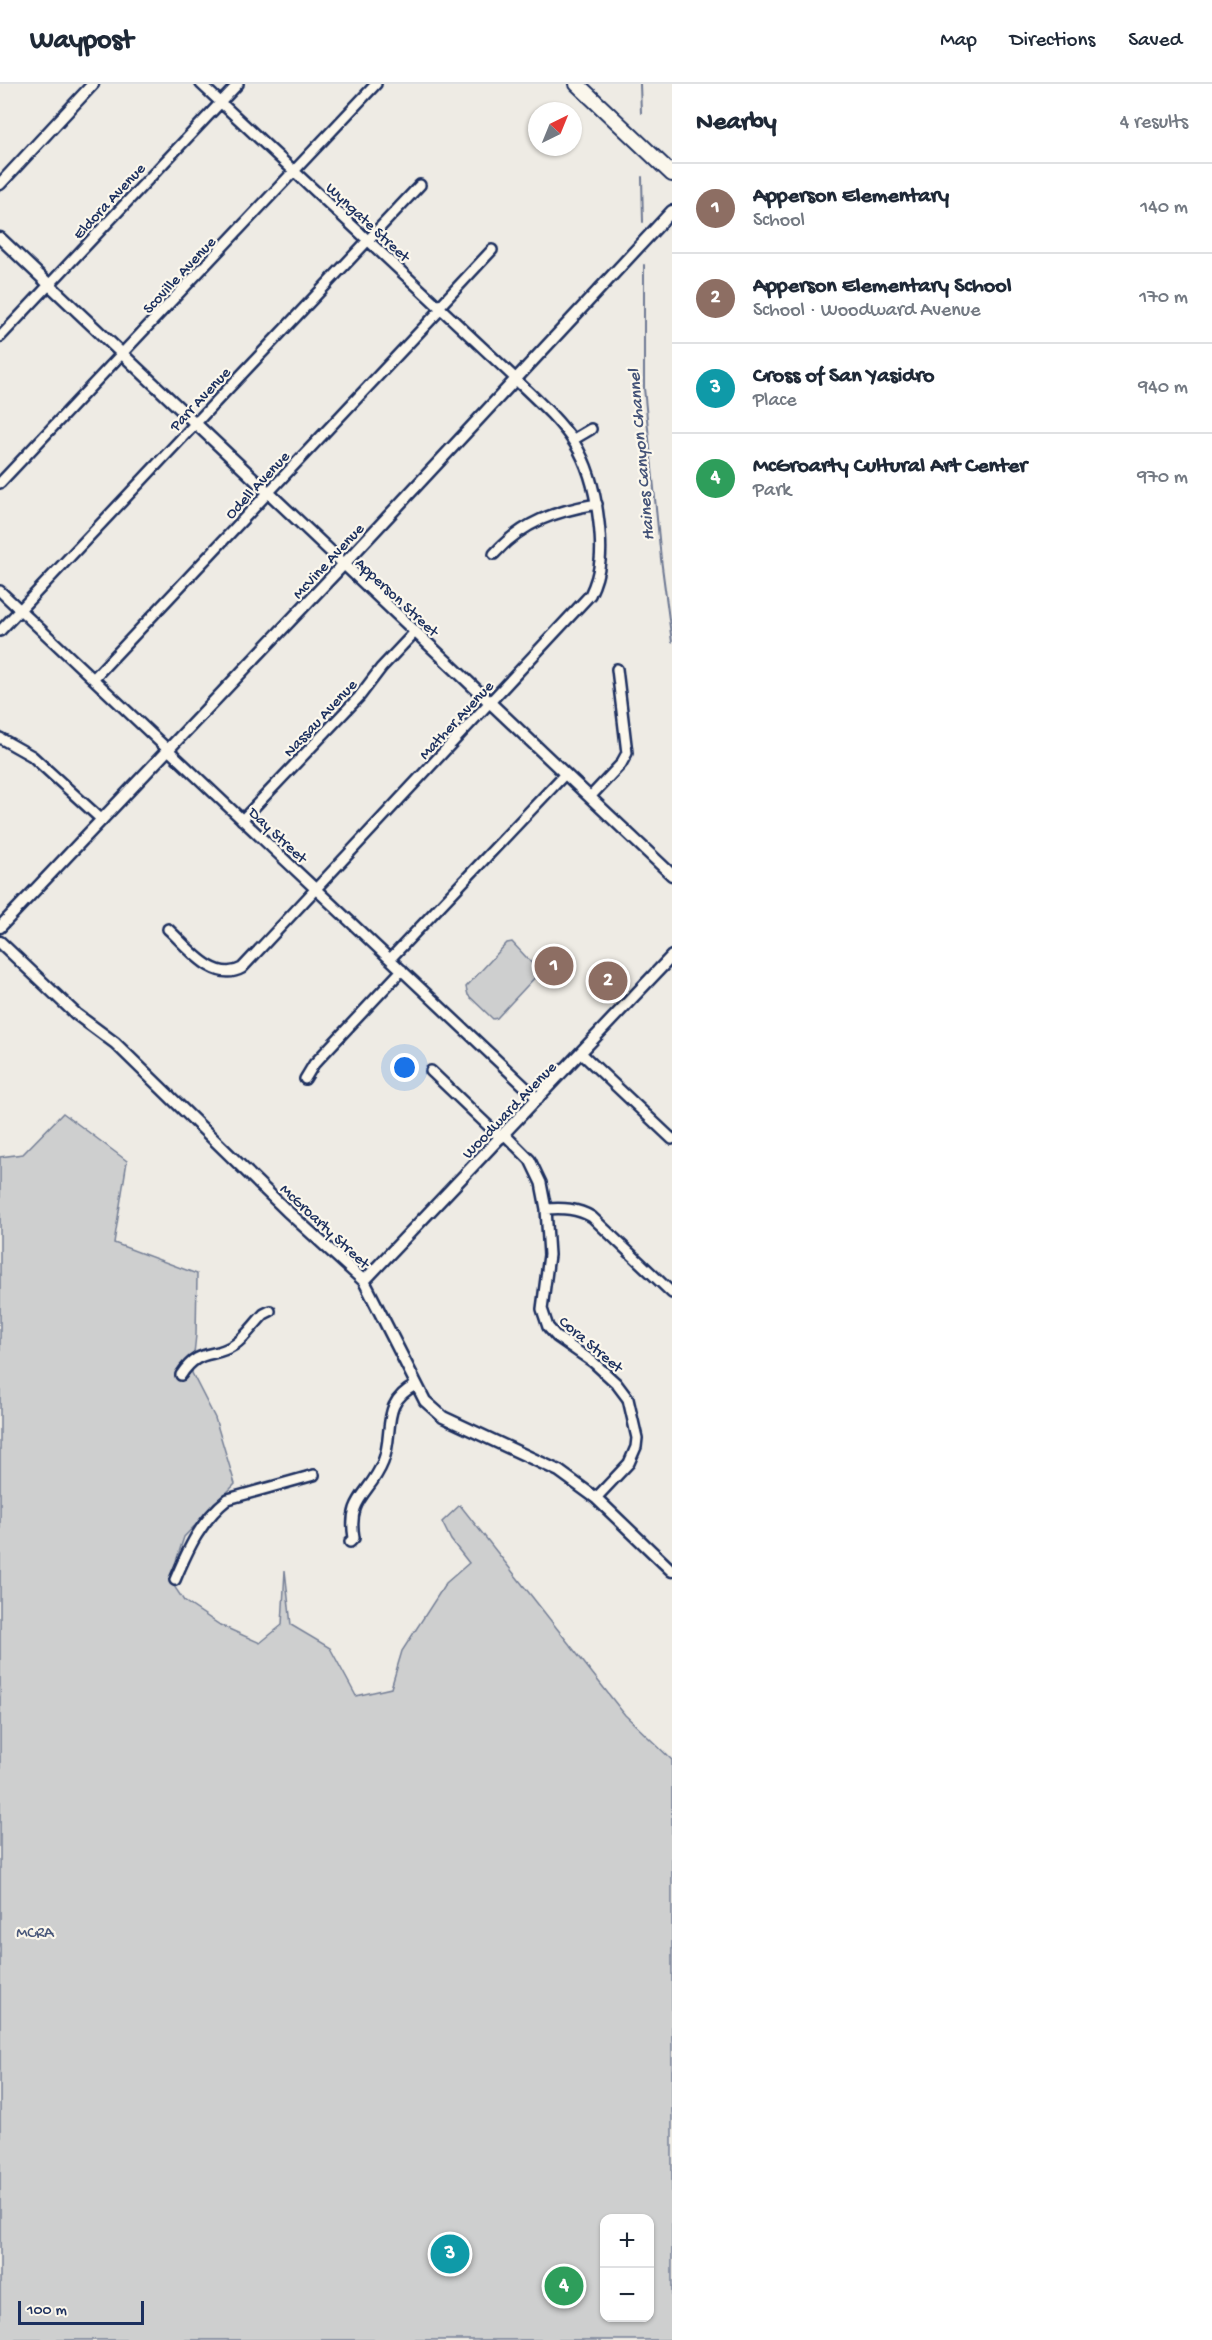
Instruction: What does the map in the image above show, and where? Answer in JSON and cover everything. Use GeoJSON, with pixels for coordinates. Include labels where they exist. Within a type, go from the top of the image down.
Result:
{"type":"FeatureCollection","features":[{"type":"Feature","properties":{"kind":"main road"},"geometry":{"type":"LineString","coordinates":[[577,84],[672,174]]}},
{"type":"Feature","properties":{"kind":"street"},"geometry":{"type":"LineString","coordinates":[[0,184],[93,84]]}},
{"type":"Feature","properties":{"kind":"street","name":"Wyngate Street"},"geometry":{"type":"LineString","coordinates":[[201,84],[516,380]]}},
{"type":"Feature","properties":{"kind":"street","name":"Eldora Avenue"},"geometry":{"type":"LineString","coordinates":[[0,337],[238,84]]}},
{"type":"Feature","properties":{"kind":"street","name":"Scoville Avenue"},"geometry":{"type":"LineString","coordinates":[[0,483],[376,84]]}},
{"type":"Feature","properties":{"kind":"street","name":"Parr Avenue"},"geometry":{"type":"LineString","coordinates":[[0,631],[420,185]]}},
{"type":"Feature","properties":{"kind":"street","name":"McVine Avenue"},"geometry":{"type":"LineString","coordinates":[[0,927],[344,564],[672,212]]}},
{"type":"Feature","properties":{"kind":"street","name":"Apperson Street"},"geometry":{"type":"LineString","coordinates":[[0,238],[672,875]]}},
{"type":"Feature","properties":{"kind":"street","name":"Odell Avenue"},"geometry":{"type":"LineString","coordinates":[[93,679],[492,250]]}},
{"type":"Feature","properties":{"kind":"street","name":"Mather Avenue"},"geometry":{"type":"LineString","coordinates":[[168,929],[207,965],[225,972],[242,968],[590,595],[598,576],[601,555],[597,504],[590,472],[574,439],[553,414],[516,380]]}},
{"type":"Feature","properties":{"kind":"street"},"geometry":{"type":"LineString","coordinates":[[574,439],[591,429]]}},
{"type":"Feature","properties":{"kind":"street"},"geometry":{"type":"LineString","coordinates":[[494,554],[517,531],[536,520],[558,511],[597,504]]}},
{"type":"Feature","properties":{"kind":"street","name":"Day Street"},"geometry":{"type":"LineString","coordinates":[[0,591],[538,1099]]}},
{"type":"Feature","properties":{"kind":"street","name":"Nassau Avenue"},"geometry":{"type":"LineString","coordinates":[[242,820],[359,697],[381,668],[415,632]]}},
{"type":"Feature","properties":{"kind":"street"},"geometry":{"type":"LineString","coordinates":[[590,797],[621,765],[627,753],[617,669]]}},
{"type":"Feature","properties":{"kind":"street"},"geometry":{"type":"LineString","coordinates":[[0,738],[32,756],[102,820]]}},
{"type":"Feature","properties":{"kind":"street"},"geometry":{"type":"LineString","coordinates":[[390,959],[565,774]]}},
{"type":"Feature","properties":{"kind":"street","name":"McGroarty Street"},"geometry":{"type":"LineString","coordinates":[[0,942],[76,1014],[115,1043],[240,1162],[287,1211],[364,1281],[427,1404],[443,1417],[559,1471],[596,1498],[670,1566]]}},
{"type":"Feature","properties":{"kind":"street","name":"Woodward Avenue"},"geometry":{"type":"LineString","coordinates":[[364,1281],[672,956]]}},
{"type":"Feature","properties":{"kind":"street"},"geometry":{"type":"LineString","coordinates":[[305,1079],[314,1064],[402,970]]}},
{"type":"Feature","properties":{"kind":"street"},"geometry":{"type":"LineString","coordinates":[[581,1053],[672,1139]]}},
{"type":"Feature","properties":{"kind":"street","name":"Cora Street"},"geometry":{"type":"LineString","coordinates":[[431,1071],[525,1154],[535,1168],[541,1183],[546,1209],[549,1255],[542,1305],[545,1320],[557,1337],[593,1362],[623,1390],[628,1399],[637,1438],[636,1447],[629,1463],[596,1498]]}},
{"type":"Feature","properties":{"kind":"street"},"geometry":{"type":"LineString","coordinates":[[546,1209],[565,1208],[581,1211],[592,1217],[672,1293]]}},
{"type":"Feature","properties":{"kind":"street"},"geometry":{"type":"LineString","coordinates":[[182,1375],[188,1365],[203,1354],[235,1345],[264,1314],[270,1311]]}},
{"type":"Feature","properties":{"kind":"street"},"geometry":{"type":"LineString","coordinates":[[350,1542],[354,1538],[351,1525],[353,1509],[383,1460],[388,1424],[394,1404],[406,1390],[416,1385]]}},
{"type":"Feature","properties":{"kind":"street"},"geometry":{"type":"LineString","coordinates":[[175,1580],[190,1544],[217,1507],[228,1498],[314,1475]]}},
{"type":"Feature","properties":{"kind":"green space"},"geometry":{"type":"Polygon","coordinates":[[[512,942],[540,972],[497,1018],[493,1019],[468,995],[466,987],[507,943],[512,942]]]}},
{"type":"Feature","properties":{"kind":"green space","name":"MCRA"},"geometry":{"type":"Polygon","coordinates":[[[63,1113],[127,1161],[114,1243],[197,1274],[196,1335],[192,1373],[215,1418],[235,1484],[184,1537],[170,1580],[184,1601],[220,1625],[260,1643],[282,1625],[285,1570],[291,1625],[330,1648],[356,1696],[391,1688],[402,1651],[446,1583],[469,1563],[451,1540],[442,1522],[460,1505],[625,1715],[672,1760],[672,2340],[0,2340],[0,1157],[23,1154],[63,1113]]]}},
{"type":"Feature","properties":{"kind":"waterway","name":"Haines Canyon Channel"},"geometry":{"type":"LineString","coordinates":[[640,84],[641,113]]}},
{"type":"Feature","properties":{"kind":"waterway","name":"Haines Canyon Channel"},"geometry":{"type":"LineString","coordinates":[[642,177],[643,222]]}},
{"type":"Feature","properties":{"kind":"waterway","name":"Haines Canyon Channel"},"geometry":{"type":"LineString","coordinates":[[644,265],[644,388],[661,559],[672,642]]}},
{"type":"Feature","properties":{"kind":"place","name":"Apperson Elementary"},"geometry":{"type":"Point","coordinates":[554,966]}},
{"type":"Feature","properties":{"kind":"place","name":"Apperson Elementary School"},"geometry":{"type":"Point","coordinates":[608,981]}},
{"type":"Feature","properties":{"kind":"place","name":"Cross of San Yasidro"},"geometry":{"type":"Point","coordinates":[450,2254]}},
{"type":"Feature","properties":{"kind":"place","name":"McGroarty Cultural Art Center"},"geometry":{"type":"Point","coordinates":[564,2286]}}]}
